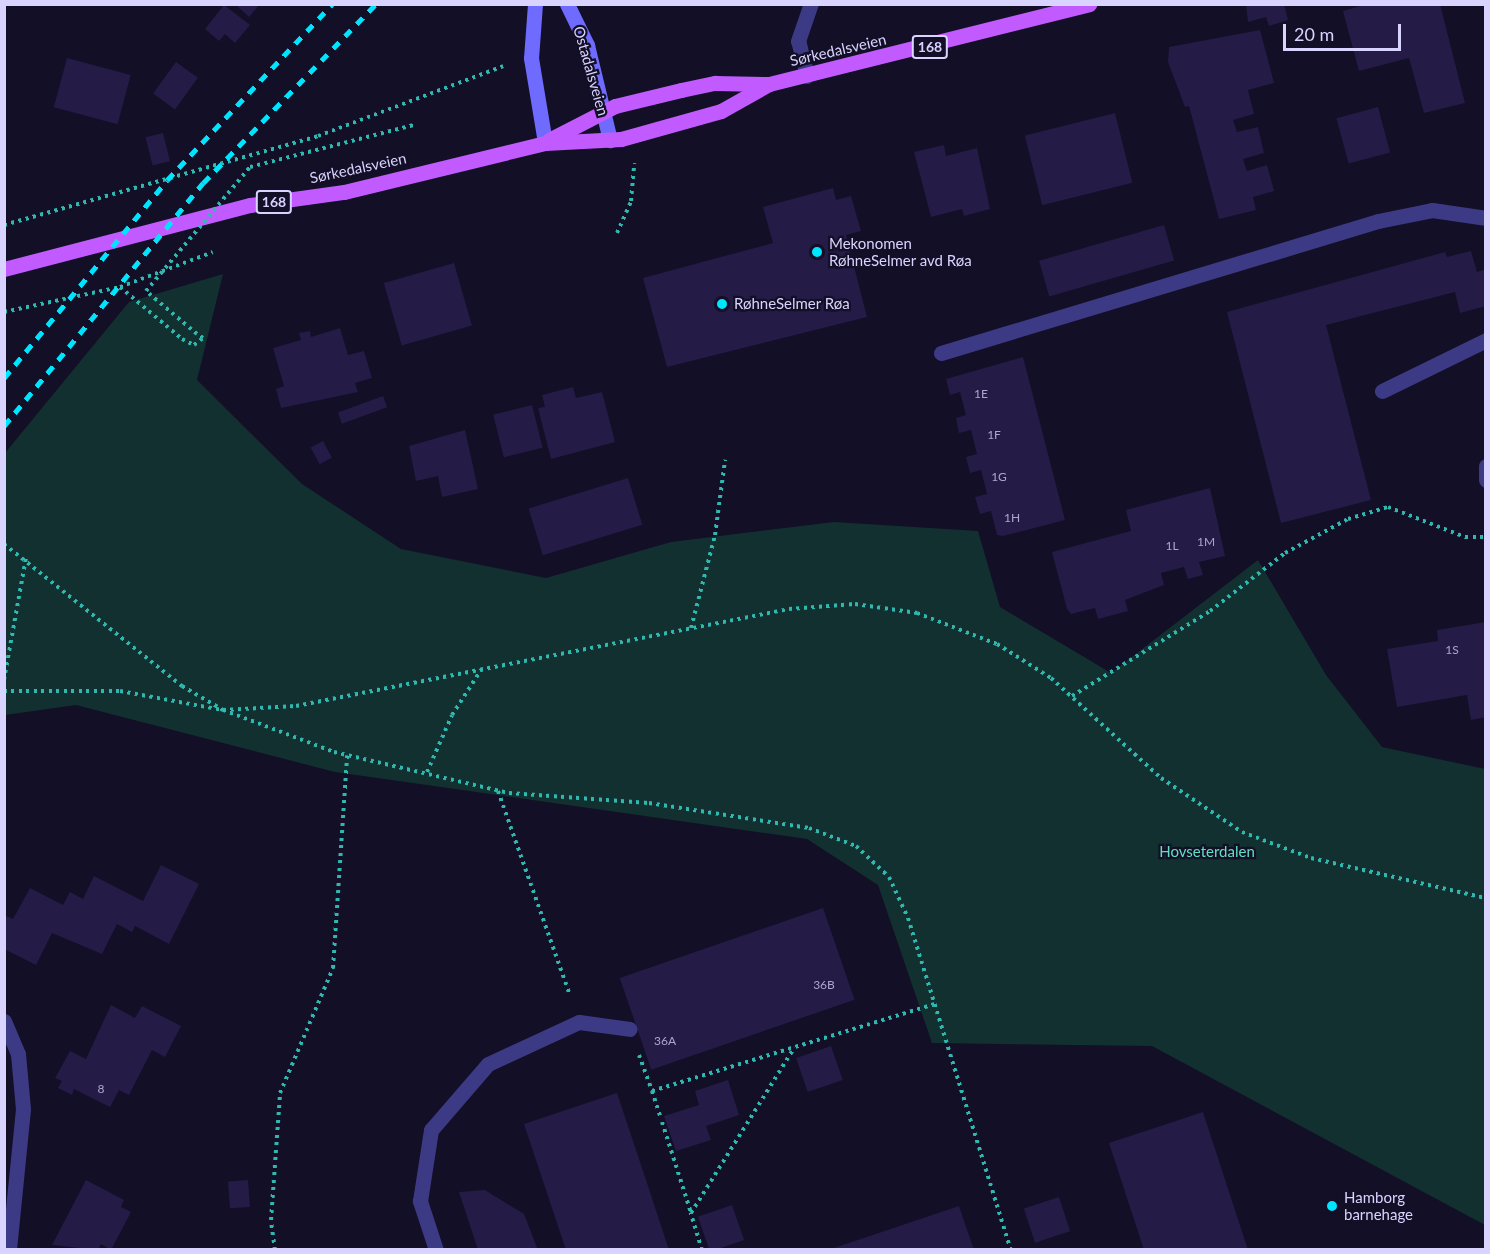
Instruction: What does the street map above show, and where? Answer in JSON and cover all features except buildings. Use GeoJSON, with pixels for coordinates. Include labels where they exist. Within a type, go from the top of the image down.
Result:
{"type":"FeatureCollection","features":[{"type":"Feature","properties":{"kind":"main road","name":"Sørkedalsveien"},"geometry":{"type":"LineString","coordinates":[[544,143],[603,112],[715,83],[769,84],[807,76],[1089,4]]}},
{"type":"Feature","properties":{"kind":"main road","name":"Sørkedalsveien"},"geometry":{"type":"LineString","coordinates":[[4,269],[250,205],[344,192],[544,143],[610,140],[722,111],[769,84]]}},
{"type":"Feature","properties":{"kind":"street"},"geometry":{"type":"LineString","coordinates":[[536,4],[531,58],[544,143]]}},
{"type":"Feature","properties":{"kind":"street","name":"Ostadalsveien"},"geometry":{"type":"LineString","coordinates":[[567,4],[587,45],[610,140]]}},
{"type":"Feature","properties":{"kind":"street"},"geometry":{"type":"LineString","coordinates":[[807,76],[798,41],[811,4]]}},
{"type":"Feature","properties":{"kind":"street"},"geometry":{"type":"LineString","coordinates":[[941,353],[1378,220],[1432,210],[1485,218]]}},
{"type":"Feature","properties":{"kind":"street"},"geometry":{"type":"LineString","coordinates":[[1382,391],[1485,340]]}},
{"type":"Feature","properties":{"kind":"street"},"geometry":{"type":"LineString","coordinates":[[1485,466],[1485,480]]}},
{"type":"Feature","properties":{"kind":"street"},"geometry":{"type":"LineString","coordinates":[[4,1021],[18,1054],[22,1109],[9,1250]]}},
{"type":"Feature","properties":{"kind":"street"},"geometry":{"type":"LineString","coordinates":[[436,1250],[420,1201],[431,1130],[488,1064],[579,1022],[630,1029]]}},
{"type":"Feature","properties":{"kind":"path"},"geometry":{"type":"LineString","coordinates":[[4,225],[318,136],[512,63]]}},
{"type":"Feature","properties":{"kind":"path"},"geometry":{"type":"LineString","coordinates":[[120,287],[182,339],[194,345],[202,338],[146,291],[250,167],[414,125]]}},
{"type":"Feature","properties":{"kind":"path"},"geometry":{"type":"LineString","coordinates":[[617,232],[631,201],[635,157]]}},
{"type":"Feature","properties":{"kind":"path"},"geometry":{"type":"LineString","coordinates":[[4,312],[120,287],[213,252]]}},
{"type":"Feature","properties":{"kind":"path"},"geometry":{"type":"LineString","coordinates":[[691,628],[715,535],[725,460]]}},
{"type":"Feature","properties":{"kind":"path"},"geometry":{"type":"LineString","coordinates":[[1072,696],[1210,611],[1285,552],[1348,519],[1388,507],[1465,537],[1485,537]]}},
{"type":"Feature","properties":{"kind":"path"},"geometry":{"type":"LineString","coordinates":[[4,544],[26,558],[182,686],[224,710],[346,755],[498,790],[649,803],[798,826],[856,846],[889,877],[908,918],[1011,1250]]}},
{"type":"Feature","properties":{"kind":"path"},"geometry":{"type":"LineString","coordinates":[[4,680],[26,558]]}},
{"type":"Feature","properties":{"kind":"path"},"geometry":{"type":"LineString","coordinates":[[4,691],[120,691],[224,710],[296,706],[789,609],[855,604],[917,613],[997,644],[1072,696],[1161,778],[1242,832],[1311,858],[1485,898]]}},
{"type":"Feature","properties":{"kind":"path"},"geometry":{"type":"LineString","coordinates":[[427,772],[452,715],[481,669]]}},
{"type":"Feature","properties":{"kind":"path"},"geometry":{"type":"LineString","coordinates":[[275,1250],[271,1220],[280,1093],[333,968],[346,755]]}},
{"type":"Feature","properties":{"kind":"path"},"geometry":{"type":"LineString","coordinates":[[498,790],[579,1022]]}},
{"type":"Feature","properties":{"kind":"path"},"geometry":{"type":"LineString","coordinates":[[652,1091],[934,1004]]}},
{"type":"Feature","properties":{"kind":"path"},"geometry":{"type":"LineString","coordinates":[[691,1213],[795,1048]]}},
{"type":"Feature","properties":{"kind":"path"},"geometry":{"type":"LineString","coordinates":[[645,1072],[702,1250]]}},
{"type":"Feature","properties":{"kind":"green space","name":"Hovseterdalen"},"geometry":{"type":"Polygon","coordinates":[[[223,274],[197,380],[302,484],[401,549],[546,578],[671,542],[834,522],[978,531],[1000,607],[1111,673],[1258,560],[1326,675],[1382,747],[1485,769],[1485,1225],[1152,1046],[932,1043],[878,885],[807,839],[335,772],[76,705],[5,715],[5,453],[129,302],[223,274]]]}},
{"type":"Feature","properties":{"kind":"railway"},"geometry":{"type":"LineString","coordinates":[[4,378],[167,180],[332,4]]}},
{"type":"Feature","properties":{"kind":"railway"},"geometry":{"type":"LineString","coordinates":[[4,426],[203,183],[376,4]]}},
{"type":"Feature","properties":{"kind":"place","name":"Mekonomen RøhneSelmer avd Røa"},"geometry":{"type":"Point","coordinates":[817,252]}},
{"type":"Feature","properties":{"kind":"place","name":"RøhneSelmer Røa"},"geometry":{"type":"Point","coordinates":[722,304]}},
{"type":"Feature","properties":{"kind":"place","name":"Hamborg barnehage"},"geometry":{"type":"Point","coordinates":[1332,1206]}}]}
